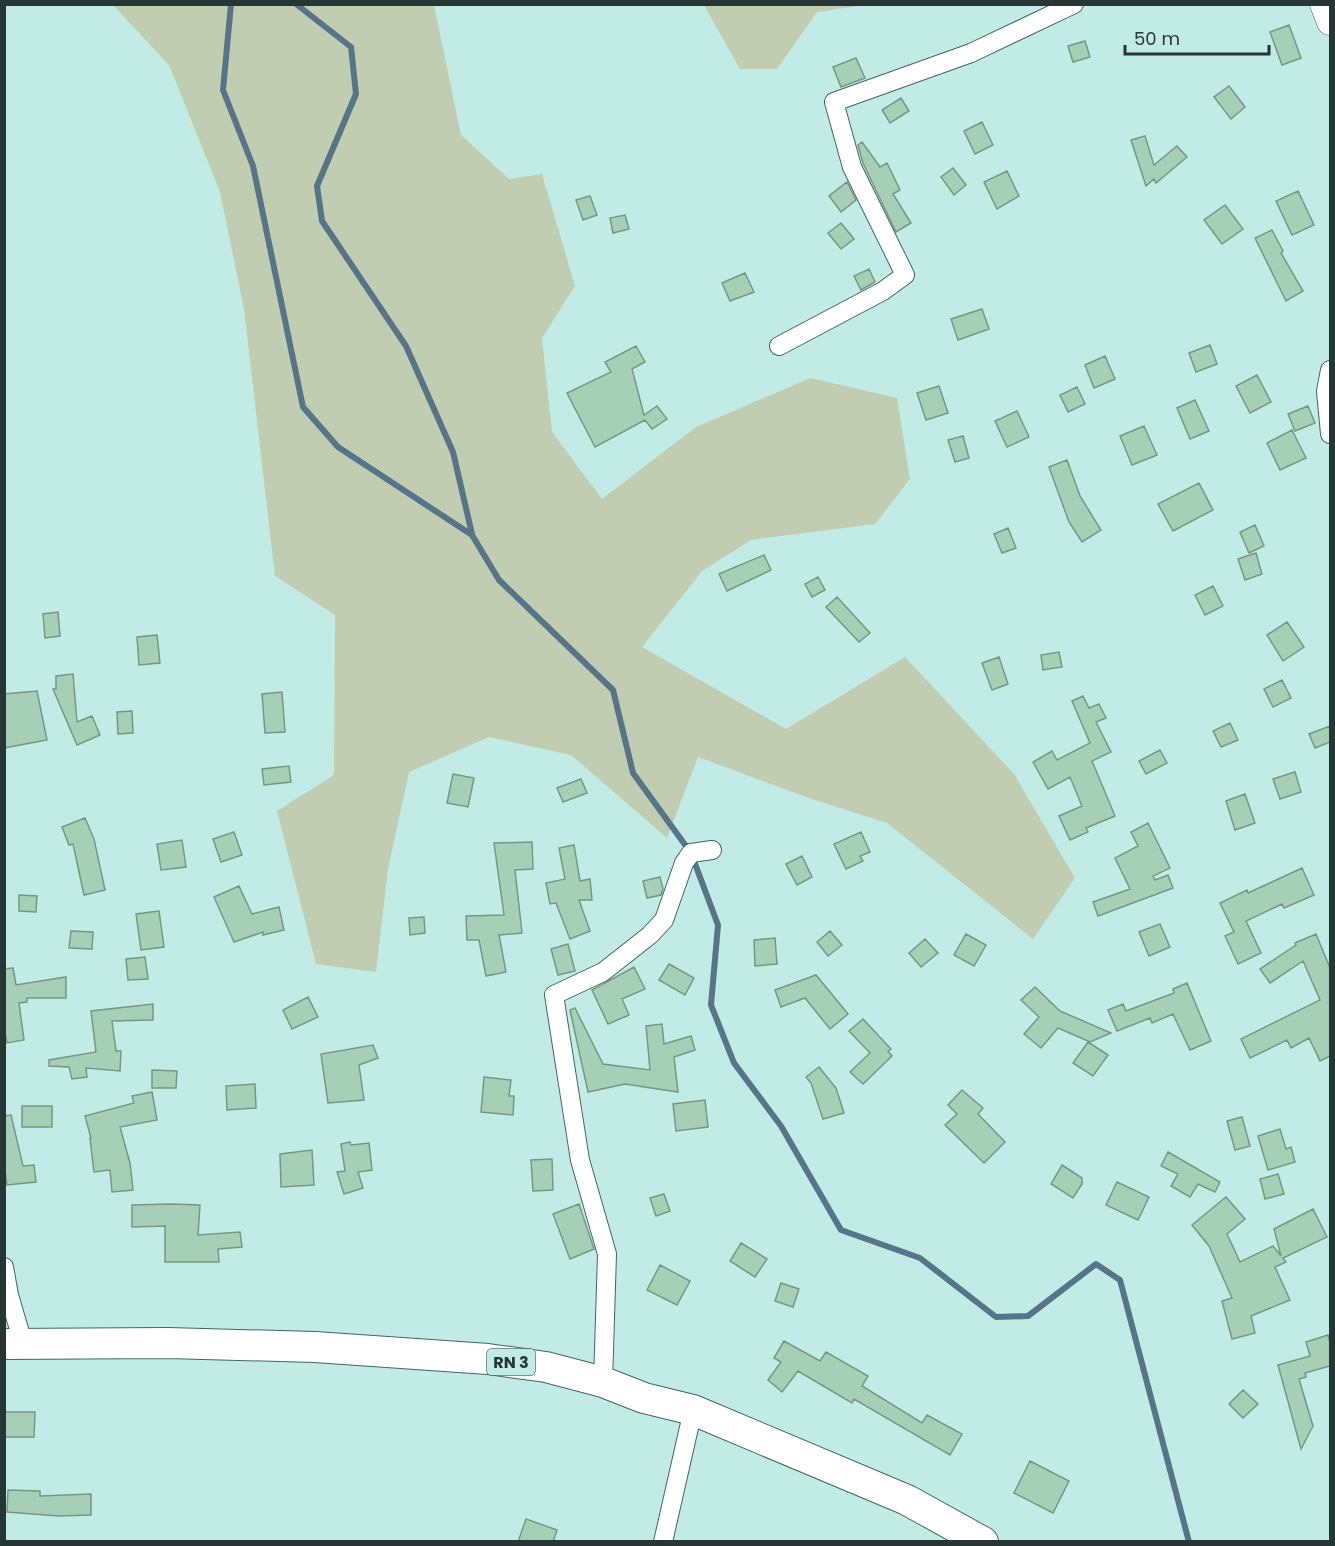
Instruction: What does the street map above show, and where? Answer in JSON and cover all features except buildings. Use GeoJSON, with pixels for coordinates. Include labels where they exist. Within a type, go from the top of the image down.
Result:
{"type":"FeatureCollection","features":[{"type":"Feature","properties":{"kind":"main road"},"geometry":{"type":"LineString","coordinates":[[1323,4],[1330,22]]}},
{"type":"Feature","properties":{"kind":"main road","name":"RN 3"},"geometry":{"type":"LineString","coordinates":[[14,1343],[168,1343],[315,1347],[488,1359],[546,1367],[603,1382],[644,1398],[693,1410],[907,1500],[983,1542]]}},
{"type":"Feature","properties":{"kind":"street"},"geometry":{"type":"LineString","coordinates":[[779,346],[883,291],[905,275],[852,167],[834,102],[971,53],[1074,4]]}},
{"type":"Feature","properties":{"kind":"street"},"geometry":{"type":"LineString","coordinates":[[1330,370],[1326,391],[1330,434]]}},
{"type":"Feature","properties":{"kind":"street"},"geometry":{"type":"LineString","coordinates":[[603,1382],[607,1254],[580,1160],[554,995],[603,972],[650,935],[664,920],[684,863],[691,853],[712,850]]}},
{"type":"Feature","properties":{"kind":"street"},"geometry":{"type":"LineString","coordinates":[[4,1268],[14,1343]]}},
{"type":"Feature","properties":{"kind":"street"},"geometry":{"type":"LineString","coordinates":[[663,1542],[693,1410]]}},
{"type":"Feature","properties":{"kind":"green space"},"geometry":{"type":"Polygon","coordinates":[[[113,5],[434,5],[461,135],[509,179],[542,174],[575,286],[542,338],[552,432],[602,499],[696,427],[810,378],[897,398],[910,479],[875,524],[751,540],[702,571],[642,647],[786,729],[905,657],[1014,774],[1075,878],[1033,939],[887,823],[809,798],[698,757],[667,838],[571,755],[489,737],[409,772],[388,869],[376,972],[316,964],[277,811],[334,775],[335,615],[275,576],[244,309],[220,192],[169,65],[113,5]]]}},
{"type":"Feature","properties":{"kind":"green space"},"geometry":{"type":"Polygon","coordinates":[[[704,5],[864,5],[817,12],[777,69],[740,69],[704,5]]]}},
{"type":"Feature","properties":{"kind":"waterway"},"geometry":{"type":"LineString","coordinates":[[231,4],[223,90],[253,166],[303,407],[338,447],[472,535],[499,580],[613,690],[633,773],[691,853],[718,925],[711,1005],[734,1063],[781,1126],[841,1230],[920,1258],[996,1317],[1028,1316],[1096,1264],[1120,1280],[1189,1542]]}},
{"type":"Feature","properties":{"kind":"waterway"},"geometry":{"type":"LineString","coordinates":[[296,4],[351,47],[356,94],[317,186],[322,221],[406,346],[453,452],[472,534]]}}]}
